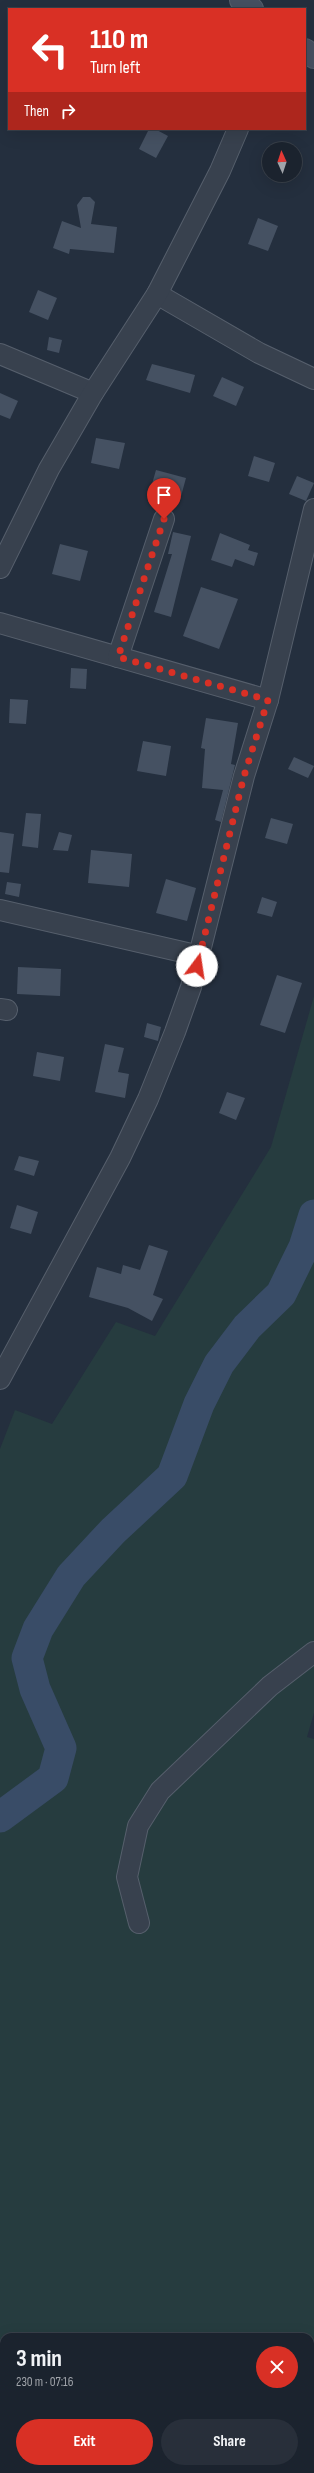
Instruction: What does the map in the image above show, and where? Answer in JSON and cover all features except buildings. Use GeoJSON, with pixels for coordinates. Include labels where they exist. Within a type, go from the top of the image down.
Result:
{"type":"FeatureCollection","features":[{"type":"Feature","properties":{"kind":"street"},"geometry":{"type":"LineString","coordinates":[[241,0],[251,8]]}},
{"type":"Feature","properties":{"kind":"street"},"geometry":{"type":"LineString","coordinates":[[306,51],[314,57]]}},
{"type":"Feature","properties":{"kind":"street"},"geometry":{"type":"LineString","coordinates":[[0,568],[49,469],[93,392],[156,294],[220,171],[238,130]]}},
{"type":"Feature","properties":{"kind":"street"},"geometry":{"type":"LineString","coordinates":[[156,294],[259,353],[314,379]]}},
{"type":"Feature","properties":{"kind":"street"},"geometry":{"type":"LineString","coordinates":[[0,354],[93,392]]}},
{"type":"Feature","properties":{"kind":"street"},"geometry":{"type":"LineString","coordinates":[[0,1379],[57,1277],[120,1158],[145,1106],[175,1032],[200,956],[244,776],[268,700],[314,509]]}},
{"type":"Feature","properties":{"kind":"street"},"geometry":{"type":"LineString","coordinates":[[118,657],[164,519]]}},
{"type":"Feature","properties":{"kind":"street"},"geometry":{"type":"LineString","coordinates":[[0,623],[268,700]]}},
{"type":"Feature","properties":{"kind":"street"},"geometry":{"type":"LineString","coordinates":[[0,910],[200,956]]}},
{"type":"Feature","properties":{"kind":"street"},"geometry":{"type":"LineString","coordinates":[[139,1924],[127,1877],[138,1826],[152,1803],[160,1791],[270,1686],[314,1652]]}},
{"type":"Feature","properties":{"kind":"green space"},"geometry":{"type":"Polygon","coordinates":[[[314,996],[314,1713],[307,1737],[314,1739],[314,2333],[0,2333],[0,1449],[15,1410],[52,1424],[116,1322],[155,1336],[271,1147],[314,996]]]}},
{"type":"Feature","properties":{"kind":"waterway"},"geometry":{"type":"LineString","coordinates":[[0,1817],[53,1778],[61,1748],[35,1689],[27,1658],[38,1629],[71,1576],[113,1531],[172,1476],[199,1404],[219,1364],[247,1327],[281,1294],[304,1247],[314,1215]]}},
{"type":"Feature","properties":{"kind":"route"},"geometry":{"type":"LineString","coordinates":[[164,519],[118,657],[268,700],[244,776],[197,966]]}}]}
